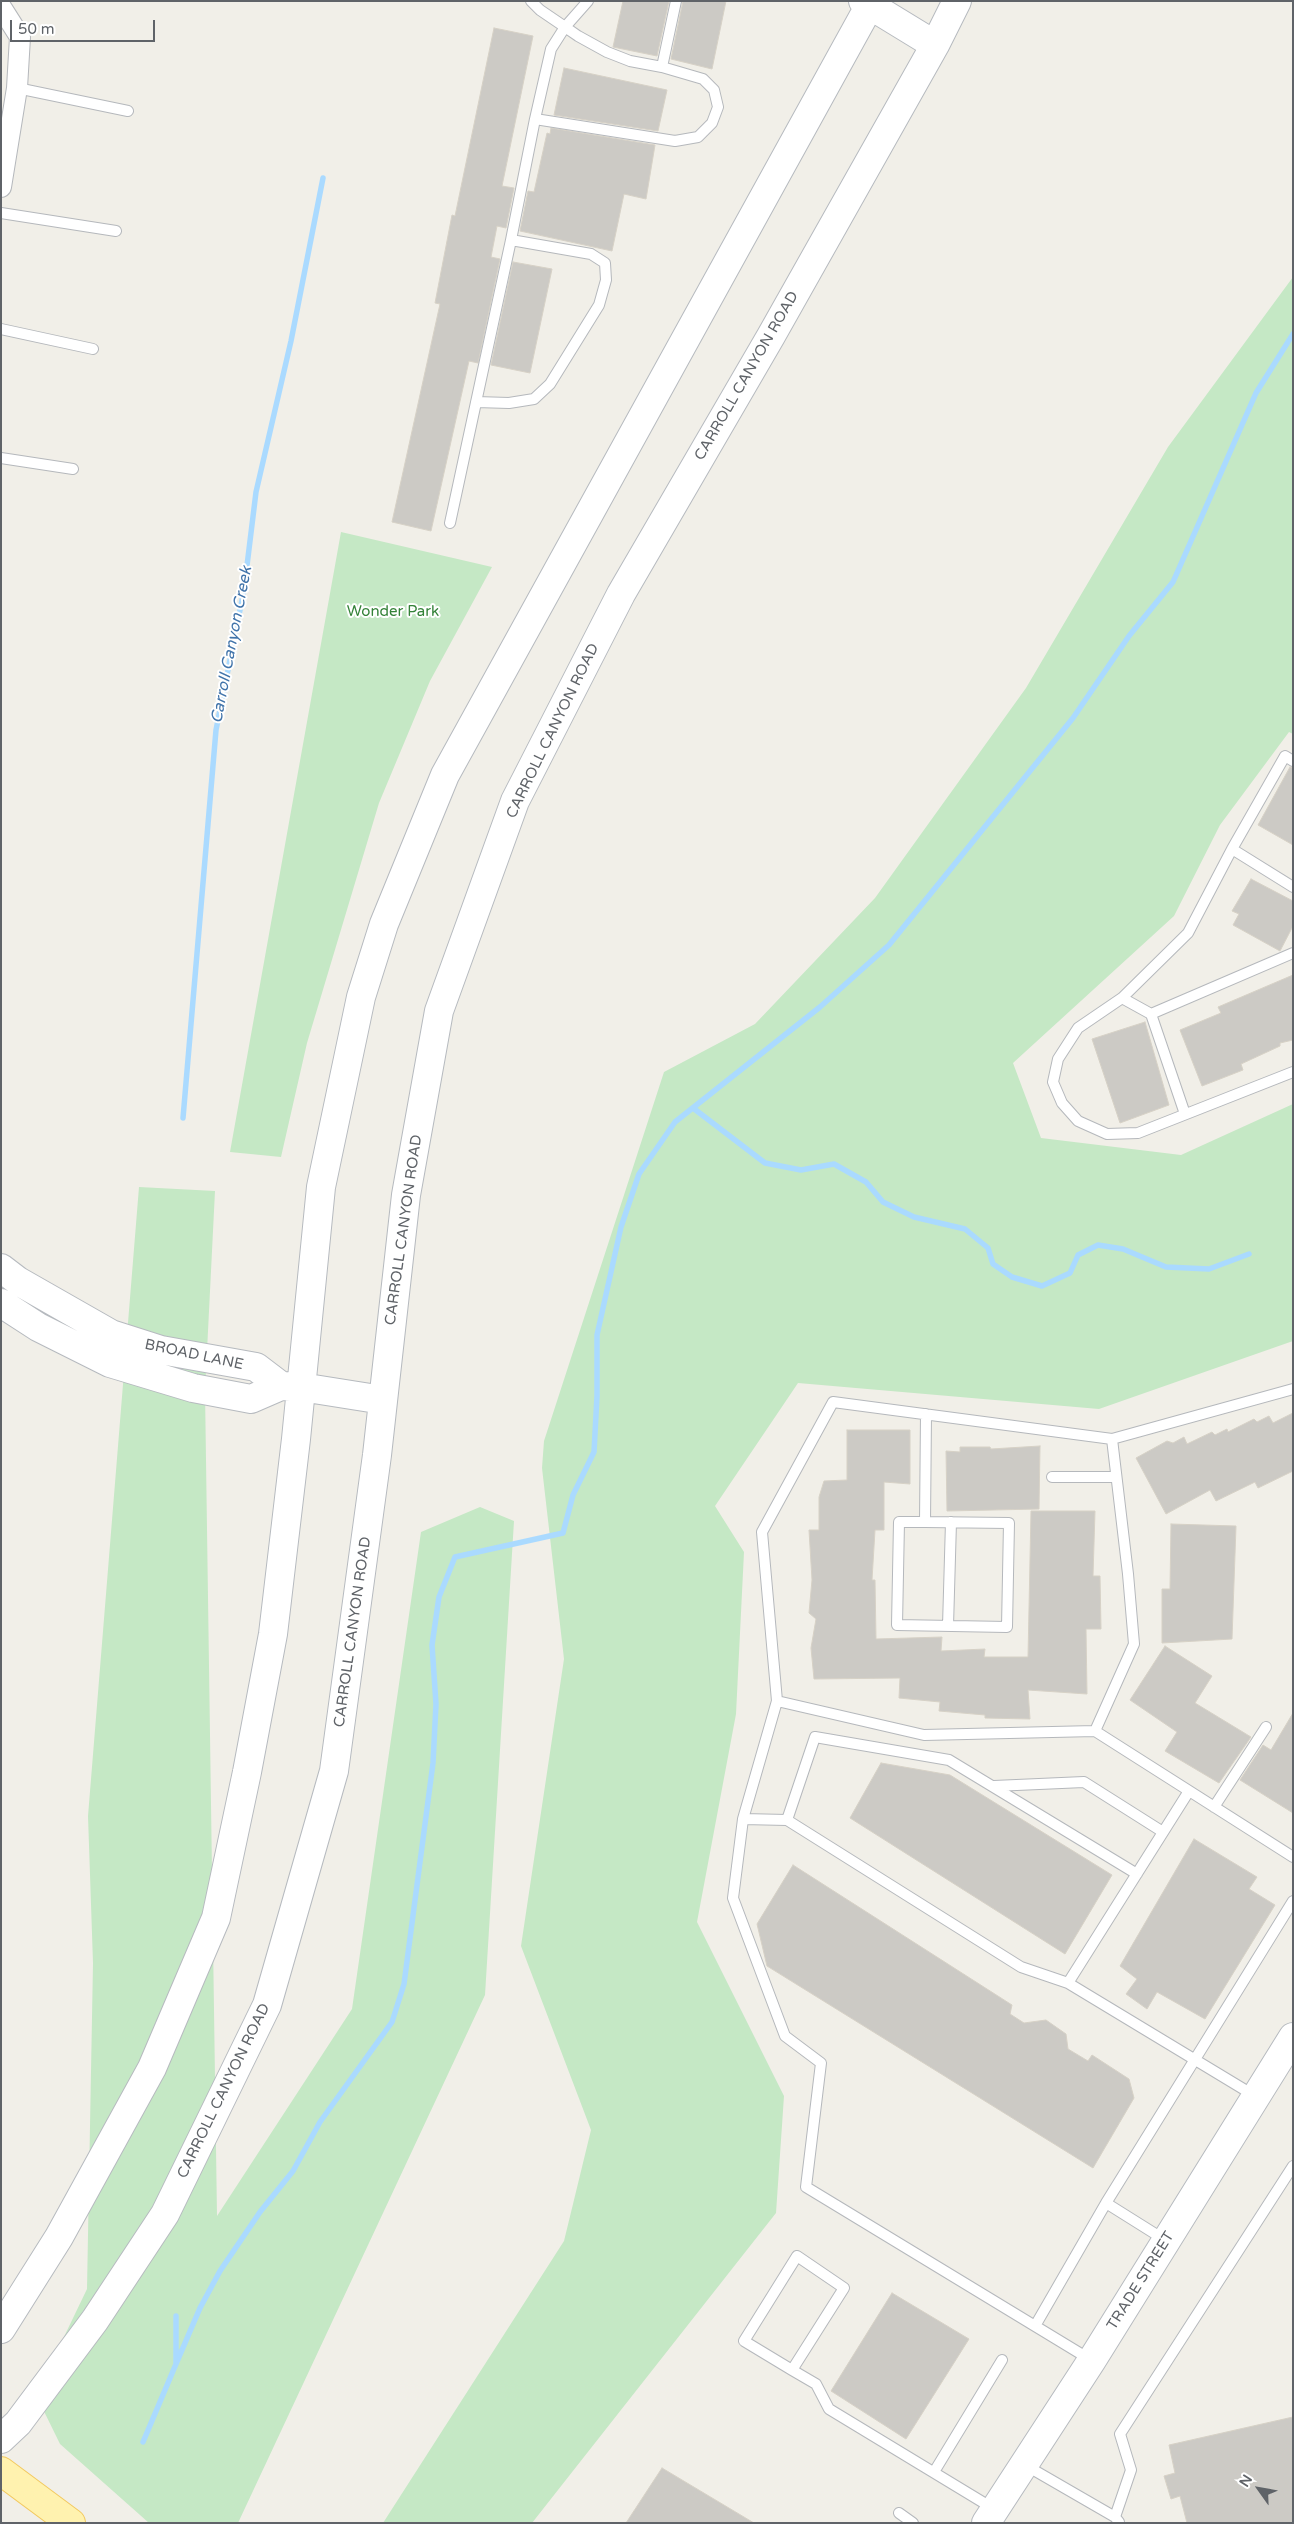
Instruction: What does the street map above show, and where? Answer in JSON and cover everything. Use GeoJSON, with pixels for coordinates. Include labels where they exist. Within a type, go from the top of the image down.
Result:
{"type":"FeatureCollection","features":[{"type":"Feature","properties":{"kind":"main road","name":"CARROLL CANYON ROAD"},"geometry":{"type":"LineString","coordinates":[[1,2438],[18,2423],[95,2320],[166,2214],[267,2005],[334,1771],[383,1400],[406,1195],[440,1011],[515,801],[621,594],[935,45],[957,1]]}},
{"type":"Feature","properties":{"kind":"main road"},"geometry":{"type":"LineString","coordinates":[[1,2328],[59,2237],[152,2068],[216,1918],[247,1772],[273,1634],[291,1386],[321,1187],[362,997],[384,924],[412,853],[445,775],[869,2],[935,45]]}},
{"type":"Feature","properties":{"kind":"main road","name":"BROAD LANE"},"geometry":{"type":"LineString","coordinates":[[1,1268],[18,1281],[111,1334],[161,1350],[256,1368],[291,1386],[383,1400]]}},
{"type":"Feature","properties":{"kind":"main road","name":"BROAD LANE"},"geometry":{"type":"LineString","coordinates":[[1,1303],[38,1327],[110,1363],[143,1374],[194,1388],[251,1400],[291,1386]]}},
{"type":"Feature","properties":{"kind":"main road","name":"TRADE STREET"},"geometry":{"type":"LineString","coordinates":[[990,2516],[1092,2360],[1292,2039]]}},
{"type":"Feature","properties":{"kind":"main road"},"geometry":{"type":"LineString","coordinates":[[1,2292],[59,2237]]}},
{"type":"Feature","properties":{"kind":"main road"},"geometry":{"type":"LineString","coordinates":[[1,2471],[71,2523]]}},
{"type":"Feature","properties":{"kind":"street"},"geometry":{"type":"LineString","coordinates":[[1,6],[20,37],[17,88],[1,187]]}},
{"type":"Feature","properties":{"kind":"lane"},"geometry":{"type":"LineString","coordinates":[[531,1],[565,27],[607,52],[630,61],[662,67],[703,79],[714,90],[718,107],[712,122],[698,137],[675,141],[535,119]]}},
{"type":"Feature","properties":{"kind":"lane"},"geometry":{"type":"LineString","coordinates":[[450,523],[551,49],[565,27],[588,1]]}},
{"type":"Feature","properties":{"kind":"lane"},"geometry":{"type":"LineString","coordinates":[[662,67],[676,1]]}},
{"type":"Feature","properties":{"kind":"lane"},"geometry":{"type":"LineString","coordinates":[[17,88],[128,111]]}},
{"type":"Feature","properties":{"kind":"lane"},"geometry":{"type":"LineString","coordinates":[[1,213],[116,232]]}},
{"type":"Feature","properties":{"kind":"lane"},"geometry":{"type":"LineString","coordinates":[[476,402],[509,403],[534,399],[550,384],[599,305],[606,280],[605,263],[591,254],[511,240]]}},
{"type":"Feature","properties":{"kind":"lane"},"geometry":{"type":"LineString","coordinates":[[1,329],[94,349]]}},
{"type":"Feature","properties":{"kind":"lane"},"geometry":{"type":"LineString","coordinates":[[1,458],[73,469]]}},
{"type":"Feature","properties":{"kind":"lane"},"geometry":{"type":"LineString","coordinates":[[1293,761],[1285,756],[1232,849],[1188,933],[1122,998],[1078,1028],[1058,1059],[1053,1082],[1062,1103],[1078,1121],[1107,1134],[1138,1133],[1293,1072]]}},
{"type":"Feature","properties":{"kind":"lane"},"geometry":{"type":"LineString","coordinates":[[1232,849],[1293,887]]}},
{"type":"Feature","properties":{"kind":"lane"},"geometry":{"type":"LineString","coordinates":[[1151,1014],[1293,953]]}},
{"type":"Feature","properties":{"kind":"lane"},"geometry":{"type":"LineString","coordinates":[[1122,998],[1151,1014],[1185,1114]]}},
{"type":"Feature","properties":{"kind":"lane"},"geometry":{"type":"LineString","coordinates":[[1092,2360],[806,2187],[821,2063],[785,2036],[733,1898],[744,1818],[777,1701],[762,1532],[833,1402],[1112,1439],[1293,1389]]}},
{"type":"Feature","properties":{"kind":"lane"},"geometry":{"type":"LineString","coordinates":[[925,1522],[926,1414]]}},
{"type":"Feature","properties":{"kind":"lane"},"geometry":{"type":"LineString","coordinates":[[1095,1731],[1134,1644],[1112,1439]]}},
{"type":"Feature","properties":{"kind":"lane"},"geometry":{"type":"LineString","coordinates":[[1052,1477],[1116,1477]]}},
{"type":"Feature","properties":{"kind":"lane"},"geometry":{"type":"LineString","coordinates":[[899,1522],[925,1522],[1009,1523],[1007,1627],[897,1625],[899,1522]]}},
{"type":"Feature","properties":{"kind":"lane"},"geometry":{"type":"LineString","coordinates":[[948,1626],[951,1522]]}},
{"type":"Feature","properties":{"kind":"lane"},"geometry":{"type":"LineString","coordinates":[[777,1701],[924,1735],[1095,1731],[1293,1857]]}},
{"type":"Feature","properties":{"kind":"lane"},"geometry":{"type":"LineString","coordinates":[[1214,1806],[1266,1726]]}},
{"type":"Feature","properties":{"kind":"lane"},"geometry":{"type":"LineString","coordinates":[[787,1820],[815,1737],[949,1760],[1137,1874]]}},
{"type":"Feature","properties":{"kind":"lane"},"geometry":{"type":"LineString","coordinates":[[992,1786],[1084,1782],[1163,1832]]}},
{"type":"Feature","properties":{"kind":"lane"},"geometry":{"type":"LineString","coordinates":[[1068,1983],[1189,1790]]}},
{"type":"Feature","properties":{"kind":"lane"},"geometry":{"type":"LineString","coordinates":[[744,1818],[787,1820],[1021,1967],[1068,1983],[1256,2096]]}},
{"type":"Feature","properties":{"kind":"lane"},"geometry":{"type":"LineString","coordinates":[[1035,2326],[1106,2203],[1293,1901]]}},
{"type":"Feature","properties":{"kind":"lane"},"geometry":{"type":"LineString","coordinates":[[1024,2465],[1118,2520],[1131,2470],[1120,2434],[1293,2166]]}},
{"type":"Feature","properties":{"kind":"lane"},"geometry":{"type":"LineString","coordinates":[[1106,2203],[1166,2241]]}},
{"type":"Feature","properties":{"kind":"lane"},"geometry":{"type":"LineString","coordinates":[[792,2370],[844,2288],[797,2256],[744,2340],[792,2370],[816,2384],[829,2409],[934,2472],[990,2516]]}},
{"type":"Feature","properties":{"kind":"lane"},"geometry":{"type":"LineString","coordinates":[[934,2472],[1002,2360]]}},
{"type":"Feature","properties":{"kind":"lane"},"geometry":{"type":"LineString","coordinates":[[899,2513],[913,2523]]}},
{"type":"Feature","properties":{"kind":"green space"},"geometry":{"type":"Polygon","coordinates":[[[1293,277],[1293,734],[1289,732],[1220,825],[1174,916],[1013,1063],[1041,1138],[1181,1155],[1293,1104],[1293,1341],[1099,1409],[798,1383],[715,1506],[744,1552],[736,1714],[697,1922],[784,2096],[776,2213],[532,2523],[383,2523],[564,2241],[591,2130],[521,1946],[564,1659],[542,1468],[544,1441],[664,1072],[755,1024],[875,898],[1026,688],[1168,447],[1293,277]]]}},
{"type":"Feature","properties":{"kind":"green space","name":"Wonder Park"},"geometry":{"type":"Polygon","coordinates":[[[341,532],[492,567],[430,681],[379,803],[307,1043],[281,1157],[230,1152],[341,532]]]}},
{"type":"Feature","properties":{"kind":"green space"},"geometry":{"type":"Polygon","coordinates":[[[139,1187],[215,1191],[205,1391],[217,2216],[352,2009],[421,1532],[480,1507],[514,1521],[485,1995],[238,2523],[149,2523],[60,2444],[36,2395],[87,2289],[93,1963],[88,1816],[139,1187]]]}},
{"type":"Feature","properties":{"kind":"building"},"geometry":{"type":"Polygon","coordinates":[[[623,1],[669,1],[657,56],[613,47],[623,1]]]}},
{"type":"Feature","properties":{"kind":"building"},"geometry":{"type":"Polygon","coordinates":[[[683,1],[726,1],[712,69],[671,59],[683,1]]]}},
{"type":"Feature","properties":{"kind":"building"},"geometry":{"type":"Polygon","coordinates":[[[494,28],[533,36],[502,186],[514,188],[506,228],[497,226],[491,257],[500,259],[478,363],[469,361],[431,531],[392,522],[440,304],[435,303],[452,215],[455,216],[494,28]]]}},
{"type":"Feature","properties":{"kind":"building"},"geometry":{"type":"Polygon","coordinates":[[[564,68],[667,90],[658,131],[554,115],[564,68]]]}},
{"type":"Feature","properties":{"kind":"building"},"geometry":{"type":"Polygon","coordinates":[[[551,128],[655,145],[646,199],[624,194],[612,251],[520,231],[528,191],[534,192],[547,133],[550,134],[551,128]]]}},
{"type":"Feature","properties":{"kind":"building"},"geometry":{"type":"Polygon","coordinates":[[[513,262],[552,269],[530,373],[491,365],[513,262]]]}},
{"type":"Feature","properties":{"kind":"building"},"geometry":{"type":"Polygon","coordinates":[[[1290,767],[1293,768],[1293,845],[1258,825],[1290,767]]]}},
{"type":"Feature","properties":{"kind":"building"},"geometry":{"type":"Polygon","coordinates":[[[1251,879],[1293,901],[1293,926],[1280,951],[1233,925],[1239,914],[1232,911],[1251,879]]]}},
{"type":"Feature","properties":{"kind":"building"},"geometry":{"type":"Polygon","coordinates":[[[1293,975],[1293,1040],[1280,1043],[1280,1046],[1241,1064],[1243,1070],[1202,1086],[1180,1030],[1221,1013],[1218,1007],[1293,975]]]}},
{"type":"Feature","properties":{"kind":"building"},"geometry":{"type":"Polygon","coordinates":[[[1145,1022],[1169,1105],[1120,1123],[1092,1039],[1145,1022]]]}},
{"type":"Feature","properties":{"kind":"building"},"geometry":{"type":"Polygon","coordinates":[[[1293,1413],[1293,1471],[1258,1488],[1255,1482],[1216,1501],[1210,1490],[1166,1514],[1136,1458],[1167,1441],[1173,1443],[1184,1437],[1187,1444],[1212,1432],[1215,1435],[1227,1429],[1228,1432],[1254,1419],[1257,1422],[1269,1416],[1273,1423],[1293,1413]]]}},
{"type":"Feature","properties":{"kind":"building"},"geometry":{"type":"Polygon","coordinates":[[[847,1430],[910,1430],[910,1484],[884,1482],[884,1530],[875,1530],[872,1580],[875,1580],[876,1639],[942,1637],[941,1651],[985,1649],[984,1657],[1028,1657],[1031,1511],[1095,1511],[1093,1576],[1100,1576],[1101,1629],[1086,1629],[1087,1694],[1028,1690],[1030,1719],[985,1718],[985,1715],[939,1711],[940,1702],[899,1698],[900,1678],[814,1679],[811,1648],[816,1619],[809,1613],[812,1580],[809,1530],[819,1530],[819,1497],[824,1481],[847,1480],[847,1430]]]}},
{"type":"Feature","properties":{"kind":"building"},"geometry":{"type":"Polygon","coordinates":[[[1040,1446],[1039,1509],[947,1511],[946,1451],[960,1452],[960,1447],[990,1447],[991,1449],[1040,1446]]]}},
{"type":"Feature","properties":{"kind":"building"},"geometry":{"type":"Polygon","coordinates":[[[1171,1524],[1236,1526],[1232,1639],[1162,1643],[1162,1589],[1170,1589],[1171,1524]]]}},
{"type":"Feature","properties":{"kind":"building"},"geometry":{"type":"Polygon","coordinates":[[[1165,1646],[1212,1676],[1195,1703],[1251,1737],[1219,1783],[1165,1751],[1177,1732],[1130,1700],[1165,1646]]]}},
{"type":"Feature","properties":{"kind":"building"},"geometry":{"type":"Polygon","coordinates":[[[1293,1713],[1293,1813],[1240,1780],[1263,1745],[1271,1750],[1293,1713]]]}},
{"type":"Feature","properties":{"kind":"building"},"geometry":{"type":"Polygon","coordinates":[[[881,1763],[950,1775],[1112,1875],[1065,1954],[850,1818],[881,1763]]]}},
{"type":"Feature","properties":{"kind":"building"},"geometry":{"type":"Polygon","coordinates":[[[1194,1839],[1257,1877],[1249,1889],[1275,1905],[1205,2019],[1157,1992],[1147,2009],[1126,1994],[1137,1979],[1120,1966],[1194,1839]]]}},
{"type":"Feature","properties":{"kind":"building"},"geometry":{"type":"Polygon","coordinates":[[[793,1865],[1012,2005],[1010,2014],[1024,2023],[1046,2020],[1066,2034],[1068,2049],[1088,2061],[1092,2055],[1129,2079],[1134,2098],[1093,2168],[767,1966],[757,1924],[793,1865]]]}},
{"type":"Feature","properties":{"kind":"building"},"geometry":{"type":"Polygon","coordinates":[[[892,2293],[969,2339],[906,2439],[831,2391],[892,2293]]]}},
{"type":"Feature","properties":{"kind":"building"},"geometry":{"type":"Polygon","coordinates":[[[1293,2417],[1293,2523],[1187,2523],[1180,2496],[1171,2499],[1164,2476],[1175,2473],[1169,2445],[1293,2417]]]}},
{"type":"Feature","properties":{"kind":"building"},"geometry":{"type":"Polygon","coordinates":[[[662,2468],[754,2523],[626,2523],[662,2468]]]}},
{"type":"Feature","properties":{"kind":"waterway","name":"Carroll Canyon Creek"},"geometry":{"type":"LineString","coordinates":[[183,1118],[216,730],[244,590],[256,492],[291,341],[323,178]]}},
{"type":"Feature","properties":{"kind":"waterway"},"geometry":{"type":"LineString","coordinates":[[176,2364],[200,2308],[220,2271],[260,2212],[293,2171],[320,2122],[392,2022],[404,1984],[433,1763],[436,1704],[432,1645],[439,1597],[455,1557],[563,1533],[573,1495],[594,1452],[597,1396],[597,1335],[621,1227],[639,1174],[675,1122],[820,1007],[889,945],[1073,718],[1129,636],[1173,582],[1256,393],[1293,334]]}},
{"type":"Feature","properties":{"kind":"waterway"},"geometry":{"type":"LineString","coordinates":[[693,1108],[765,1163],[801,1170],[834,1164],[866,1182],[883,1202],[914,1217],[965,1229],[988,1248],[993,1264],[1012,1277],[1042,1286],[1070,1273],[1078,1255],[1098,1245],[1123,1249],[1166,1267],[1209,1269],[1249,1254]]}},
{"type":"Feature","properties":{"kind":"waterway","name":"Carroll Canyon Creek"},"geometry":{"type":"LineString","coordinates":[[143,2442],[176,2364],[176,2316]]}}]}
